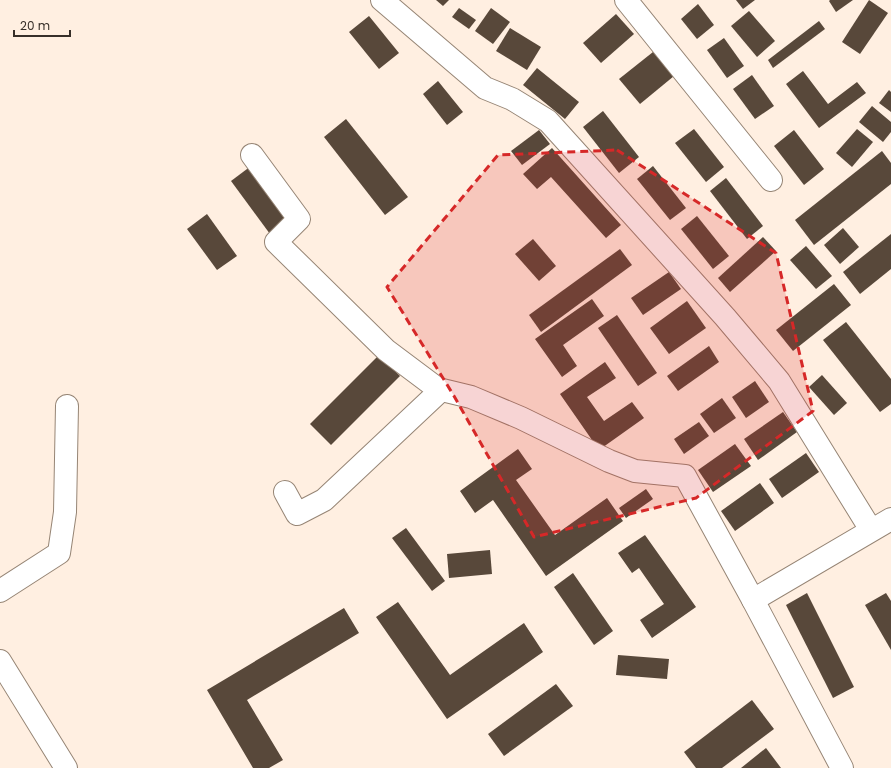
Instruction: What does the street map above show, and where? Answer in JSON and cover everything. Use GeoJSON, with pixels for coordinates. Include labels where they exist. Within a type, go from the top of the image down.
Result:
{"type":"FeatureCollection","features":[{"type":"Feature","properties":{"kind":"street"},"geometry":{"type":"LineString","coordinates":[[382,0],[485,88],[512,99],[548,121],[724,318],[778,381],[871,530]]}},
{"type":"Feature","properties":{"kind":"street"},"geometry":{"type":"LineString","coordinates":[[626,0],[771,180]]}},
{"type":"Feature","properties":{"kind":"street"},"geometry":{"type":"LineString","coordinates":[[252,155],[298,219],[276,242],[386,350],[438,389],[470,397],[521,418],[609,462],[635,471],[685,476],[842,768]]}},
{"type":"Feature","properties":{"kind":"street"},"geometry":{"type":"LineString","coordinates":[[284,492],[297,514],[324,500],[441,390]]}},
{"type":"Feature","properties":{"kind":"street"},"geometry":{"type":"LineString","coordinates":[[0,591],[58,553],[65,512],[67,406]]}},
{"type":"Feature","properties":{"kind":"street"},"geometry":{"type":"LineString","coordinates":[[753,600],[891,519]]}},
{"type":"Feature","properties":{"kind":"street"},"geometry":{"type":"LineString","coordinates":[[0,661],[66,768]]}},
{"type":"Feature","properties":{"kind":"highlighted area"},"geometry":{"type":"Polygon","coordinates":[[[617,150],[776,253],[813,411],[696,498],[534,537],[454,396],[387,287],[498,155],[617,150]]]}},
{"type":"Feature","properties":{"kind":"building"},"geometry":{"type":"Polygon","coordinates":[[[436,0],[449,0],[443,6],[436,0]]]}},
{"type":"Feature","properties":{"kind":"building"},"geometry":{"type":"Polygon","coordinates":[[[736,0],[755,0],[743,9],[736,0]]]}},
{"type":"Feature","properties":{"kind":"building"},"geometry":{"type":"Polygon","coordinates":[[[853,0],[836,12],[829,1],[853,0]]]}},
{"type":"Feature","properties":{"kind":"building"},"geometry":{"type":"Polygon","coordinates":[[[869,0],[888,13],[860,54],[842,42],[869,0]]]}},
{"type":"Feature","properties":{"kind":"building"},"geometry":{"type":"Polygon","coordinates":[[[698,4],[714,25],[697,39],[681,19],[698,4]]]}},
{"type":"Feature","properties":{"kind":"building"},"geometry":{"type":"Polygon","coordinates":[[[459,8],[476,20],[469,29],[452,17],[459,8]]]}},
{"type":"Feature","properties":{"kind":"building"},"geometry":{"type":"Polygon","coordinates":[[[491,8],[510,22],[493,44],[475,31],[491,8]]]}},
{"type":"Feature","properties":{"kind":"building"},"geometry":{"type":"Polygon","coordinates":[[[749,11],[775,41],[757,57],[731,26],[749,11]]]}},
{"type":"Feature","properties":{"kind":"building"},"geometry":{"type":"Polygon","coordinates":[[[616,14],[634,34],[601,63],[583,43],[616,14]]]}},
{"type":"Feature","properties":{"kind":"building"},"geometry":{"type":"Polygon","coordinates":[[[369,16],[399,53],[379,69],[349,32],[369,16]]]}},
{"type":"Feature","properties":{"kind":"building"},"geometry":{"type":"Polygon","coordinates":[[[819,21],[825,29],[773,68],[768,60],[819,21]]]}},
{"type":"Feature","properties":{"kind":"building"},"geometry":{"type":"Polygon","coordinates":[[[510,28],[541,47],[527,70],[496,51],[510,28]]]}},
{"type":"Feature","properties":{"kind":"building"},"geometry":{"type":"Polygon","coordinates":[[[724,38],[744,66],[727,78],[707,50],[724,38]]]}},
{"type":"Feature","properties":{"kind":"building"},"geometry":{"type":"Polygon","coordinates":[[[653,52],[674,76],[640,104],[619,79],[653,52]]]}},
{"type":"Feature","properties":{"kind":"building"},"geometry":{"type":"Polygon","coordinates":[[[537,68],[579,102],[565,119],[523,85],[537,68]]]}},
{"type":"Feature","properties":{"kind":"building"},"geometry":{"type":"Polygon","coordinates":[[[803,71],[828,104],[857,82],[866,93],[819,128],[786,84],[803,71]]]}},
{"type":"Feature","properties":{"kind":"building"},"geometry":{"type":"Polygon","coordinates":[[[752,75],[774,106],[755,119],[733,89],[752,75]]]}},
{"type":"Feature","properties":{"kind":"building"},"geometry":{"type":"Polygon","coordinates":[[[438,81],[463,112],[447,125],[423,94],[438,81]]]}},
{"type":"Feature","properties":{"kind":"building"},"geometry":{"type":"Polygon","coordinates":[[[889,90],[891,92],[891,112],[879,103],[889,90]]]}},
{"type":"Feature","properties":{"kind":"building"},"geometry":{"type":"Polygon","coordinates":[[[872,106],[891,122],[891,132],[883,142],[859,122],[872,106]]]}},
{"type":"Feature","properties":{"kind":"building"},"geometry":{"type":"Polygon","coordinates":[[[603,111],[639,157],[619,173],[583,127],[603,111]]]}},
{"type":"Feature","properties":{"kind":"building"},"geometry":{"type":"Polygon","coordinates":[[[346,119],[408,197],[385,215],[324,137],[346,119]]]}},
{"type":"Feature","properties":{"kind":"building"},"geometry":{"type":"Polygon","coordinates":[[[694,129],[724,167],[706,182],[675,143],[694,129]]]}},
{"type":"Feature","properties":{"kind":"building"},"geometry":{"type":"Polygon","coordinates":[[[857,129],[873,142],[852,167],[836,153],[857,129]]]}},
{"type":"Feature","properties":{"kind":"building"},"geometry":{"type":"Polygon","coordinates":[[[539,130],[550,144],[522,165],[511,151],[539,130]]]}},
{"type":"Feature","properties":{"kind":"building"},"geometry":{"type":"Polygon","coordinates":[[[794,130],[824,169],[804,185],[774,146],[794,130]]]}},
{"type":"Feature","properties":{"kind":"building"},"geometry":{"type":"Polygon","coordinates":[[[552,148],[621,225],[606,238],[551,177],[537,189],[523,174],[552,148]]]}},
{"type":"Feature","properties":{"kind":"building"},"geometry":{"type":"Polygon","coordinates":[[[882,151],[891,163],[891,184],[814,245],[795,220],[882,151]]]}},
{"type":"Feature","properties":{"kind":"building"},"geometry":{"type":"Polygon","coordinates":[[[251,166],[290,218],[270,234],[231,181],[251,166]]]}},
{"type":"Feature","properties":{"kind":"building"},"geometry":{"type":"Polygon","coordinates":[[[653,166],[686,208],[670,220],[637,179],[653,166]]]}},
{"type":"Feature","properties":{"kind":"building"},"geometry":{"type":"Polygon","coordinates":[[[726,178],[763,226],[747,239],[710,191],[726,178]]]}},
{"type":"Feature","properties":{"kind":"building"},"geometry":{"type":"Polygon","coordinates":[[[207,214],[237,256],[217,270],[187,229],[207,214]]]}},
{"type":"Feature","properties":{"kind":"building"},"geometry":{"type":"Polygon","coordinates":[[[697,216],[729,256],[713,269],[681,229],[697,216]]]}},
{"type":"Feature","properties":{"kind":"building"},"geometry":{"type":"Polygon","coordinates":[[[843,228],[859,247],[840,264],[824,245],[843,228]]]}},
{"type":"Feature","properties":{"kind":"building"},"geometry":{"type":"Polygon","coordinates":[[[891,234],[891,269],[860,294],[843,272],[891,234]]]}},
{"type":"Feature","properties":{"kind":"building"},"geometry":{"type":"Polygon","coordinates":[[[763,237],[776,251],[730,292],[718,278],[763,237]]]}},
{"type":"Feature","properties":{"kind":"building"},"geometry":{"type":"Polygon","coordinates":[[[533,239],[556,266],[539,281],[515,254],[533,239]]]}},
{"type":"Feature","properties":{"kind":"building"},"geometry":{"type":"Polygon","coordinates":[[[806,246],[832,276],[816,289],[790,260],[806,246]]]}},
{"type":"Feature","properties":{"kind":"building"},"geometry":{"type":"Polygon","coordinates":[[[620,249],[632,265],[541,332],[529,315],[620,249]]]}},
{"type":"Feature","properties":{"kind":"building"},"geometry":{"type":"Polygon","coordinates":[[[669,272],[681,289],[643,315],[631,298],[669,272]]]}},
{"type":"Feature","properties":{"kind":"building"},"geometry":{"type":"Polygon","coordinates":[[[834,284],[851,305],[793,351],[776,330],[834,284]]]}},
{"type":"Feature","properties":{"kind":"building"},"geometry":{"type":"Polygon","coordinates":[[[592,299],[604,316],[563,345],[577,366],[562,377],[535,339],[592,299]]]}},
{"type":"Feature","properties":{"kind":"building"},"geometry":{"type":"Polygon","coordinates":[[[687,301],[706,328],[669,354],[650,328],[687,301]]]}},
{"type":"Feature","properties":{"kind":"building"},"geometry":{"type":"Polygon","coordinates":[[[617,315],[657,373],[638,386],[598,328],[617,315]]]}},
{"type":"Feature","properties":{"kind":"building"},"geometry":{"type":"Polygon","coordinates":[[[846,322],[891,379],[891,404],[880,412],[823,340],[846,322]]]}},
{"type":"Feature","properties":{"kind":"building"},"geometry":{"type":"Polygon","coordinates":[[[709,346],[719,362],[678,391],[667,376],[709,346]]]}},
{"type":"Feature","properties":{"kind":"building"},"geometry":{"type":"Polygon","coordinates":[[[379,355],[400,376],[331,445],[310,424],[379,355]]]}},
{"type":"Feature","properties":{"kind":"building"},"geometry":{"type":"Polygon","coordinates":[[[605,362],[616,378],[587,397],[604,421],[632,402],[644,418],[599,450],[560,394],[605,362]]]}},
{"type":"Feature","properties":{"kind":"building"},"geometry":{"type":"Polygon","coordinates":[[[822,375],[847,403],[834,415],[809,387],[822,375]]]}},
{"type":"Feature","properties":{"kind":"building"},"geometry":{"type":"Polygon","coordinates":[[[755,381],[769,402],[746,418],[732,397],[755,381]]]}},
{"type":"Feature","properties":{"kind":"building"},"geometry":{"type":"Polygon","coordinates":[[[722,398],[736,418],[714,433],[700,414],[722,398]]]}},
{"type":"Feature","properties":{"kind":"building"},"geometry":{"type":"Polygon","coordinates":[[[783,412],[797,432],[758,460],[744,439],[783,412]]]}},
{"type":"Feature","properties":{"kind":"building"},"geometry":{"type":"Polygon","coordinates":[[[699,422],[709,436],[684,454],[674,439],[699,422]]]}},
{"type":"Feature","properties":{"kind":"building"},"geometry":{"type":"Polygon","coordinates":[[[735,444],[751,466],[713,492],[698,470],[735,444]]]}},
{"type":"Feature","properties":{"kind":"building"},"geometry":{"type":"Polygon","coordinates":[[[518,449],[532,469],[516,480],[555,535],[607,498],[623,521],[546,576],[493,500],[475,513],[460,491],[518,449]]]}},
{"type":"Feature","properties":{"kind":"building"},"geometry":{"type":"Polygon","coordinates":[[[806,453],[819,472],[782,498],[769,479],[806,453]]]}},
{"type":"Feature","properties":{"kind":"building"},"geometry":{"type":"Polygon","coordinates":[[[760,483],[774,503],[735,531],[721,511],[760,483]]]}},
{"type":"Feature","properties":{"kind":"building"},"geometry":{"type":"Polygon","coordinates":[[[646,489],[653,499],[626,518],[619,508],[646,489]]]}},
{"type":"Feature","properties":{"kind":"building"},"geometry":{"type":"Polygon","coordinates":[[[406,528],[445,581],[432,591],[392,538],[406,528]]]}},
{"type":"Feature","properties":{"kind":"building"},"geometry":{"type":"Polygon","coordinates":[[[645,535],[696,607],[652,638],[640,620],[664,604],[639,568],[632,573],[618,553],[645,535]]]}},
{"type":"Feature","properties":{"kind":"building"},"geometry":{"type":"Polygon","coordinates":[[[490,550],[492,574],[449,578],[447,554],[490,550]]]}},
{"type":"Feature","properties":{"kind":"building"},"geometry":{"type":"Polygon","coordinates":[[[573,573],[613,631],[594,645],[554,587],[573,573]]]}},
{"type":"Feature","properties":{"kind":"building"},"geometry":{"type":"Polygon","coordinates":[[[807,593],[854,687],[833,698],[786,605],[807,593]]]}},
{"type":"Feature","properties":{"kind":"building"},"geometry":{"type":"Polygon","coordinates":[[[886,593],[891,601],[891,650],[865,605],[886,593]]]}},
{"type":"Feature","properties":{"kind":"building"},"geometry":{"type":"Polygon","coordinates":[[[398,602],[450,675],[524,623],[543,652],[447,719],[376,617],[398,602]]]}},
{"type":"Feature","properties":{"kind":"building"},"geometry":{"type":"Polygon","coordinates":[[[344,608],[359,633],[247,700],[283,760],[269,768],[253,768],[207,690],[344,608]]]}},
{"type":"Feature","properties":{"kind":"building"},"geometry":{"type":"Polygon","coordinates":[[[618,655],[669,659],[667,679],[616,675],[618,655]]]}},
{"type":"Feature","properties":{"kind":"building"},"geometry":{"type":"Polygon","coordinates":[[[556,684],[573,706],[504,756],[488,734],[556,684]]]}},
{"type":"Feature","properties":{"kind":"building"},"geometry":{"type":"Polygon","coordinates":[[[752,700],[774,729],[722,768],[696,768],[684,752],[752,700]]]}},
{"type":"Feature","properties":{"kind":"building"},"geometry":{"type":"Polygon","coordinates":[[[766,748],[781,768],[741,768],[766,748]]]}}]}
